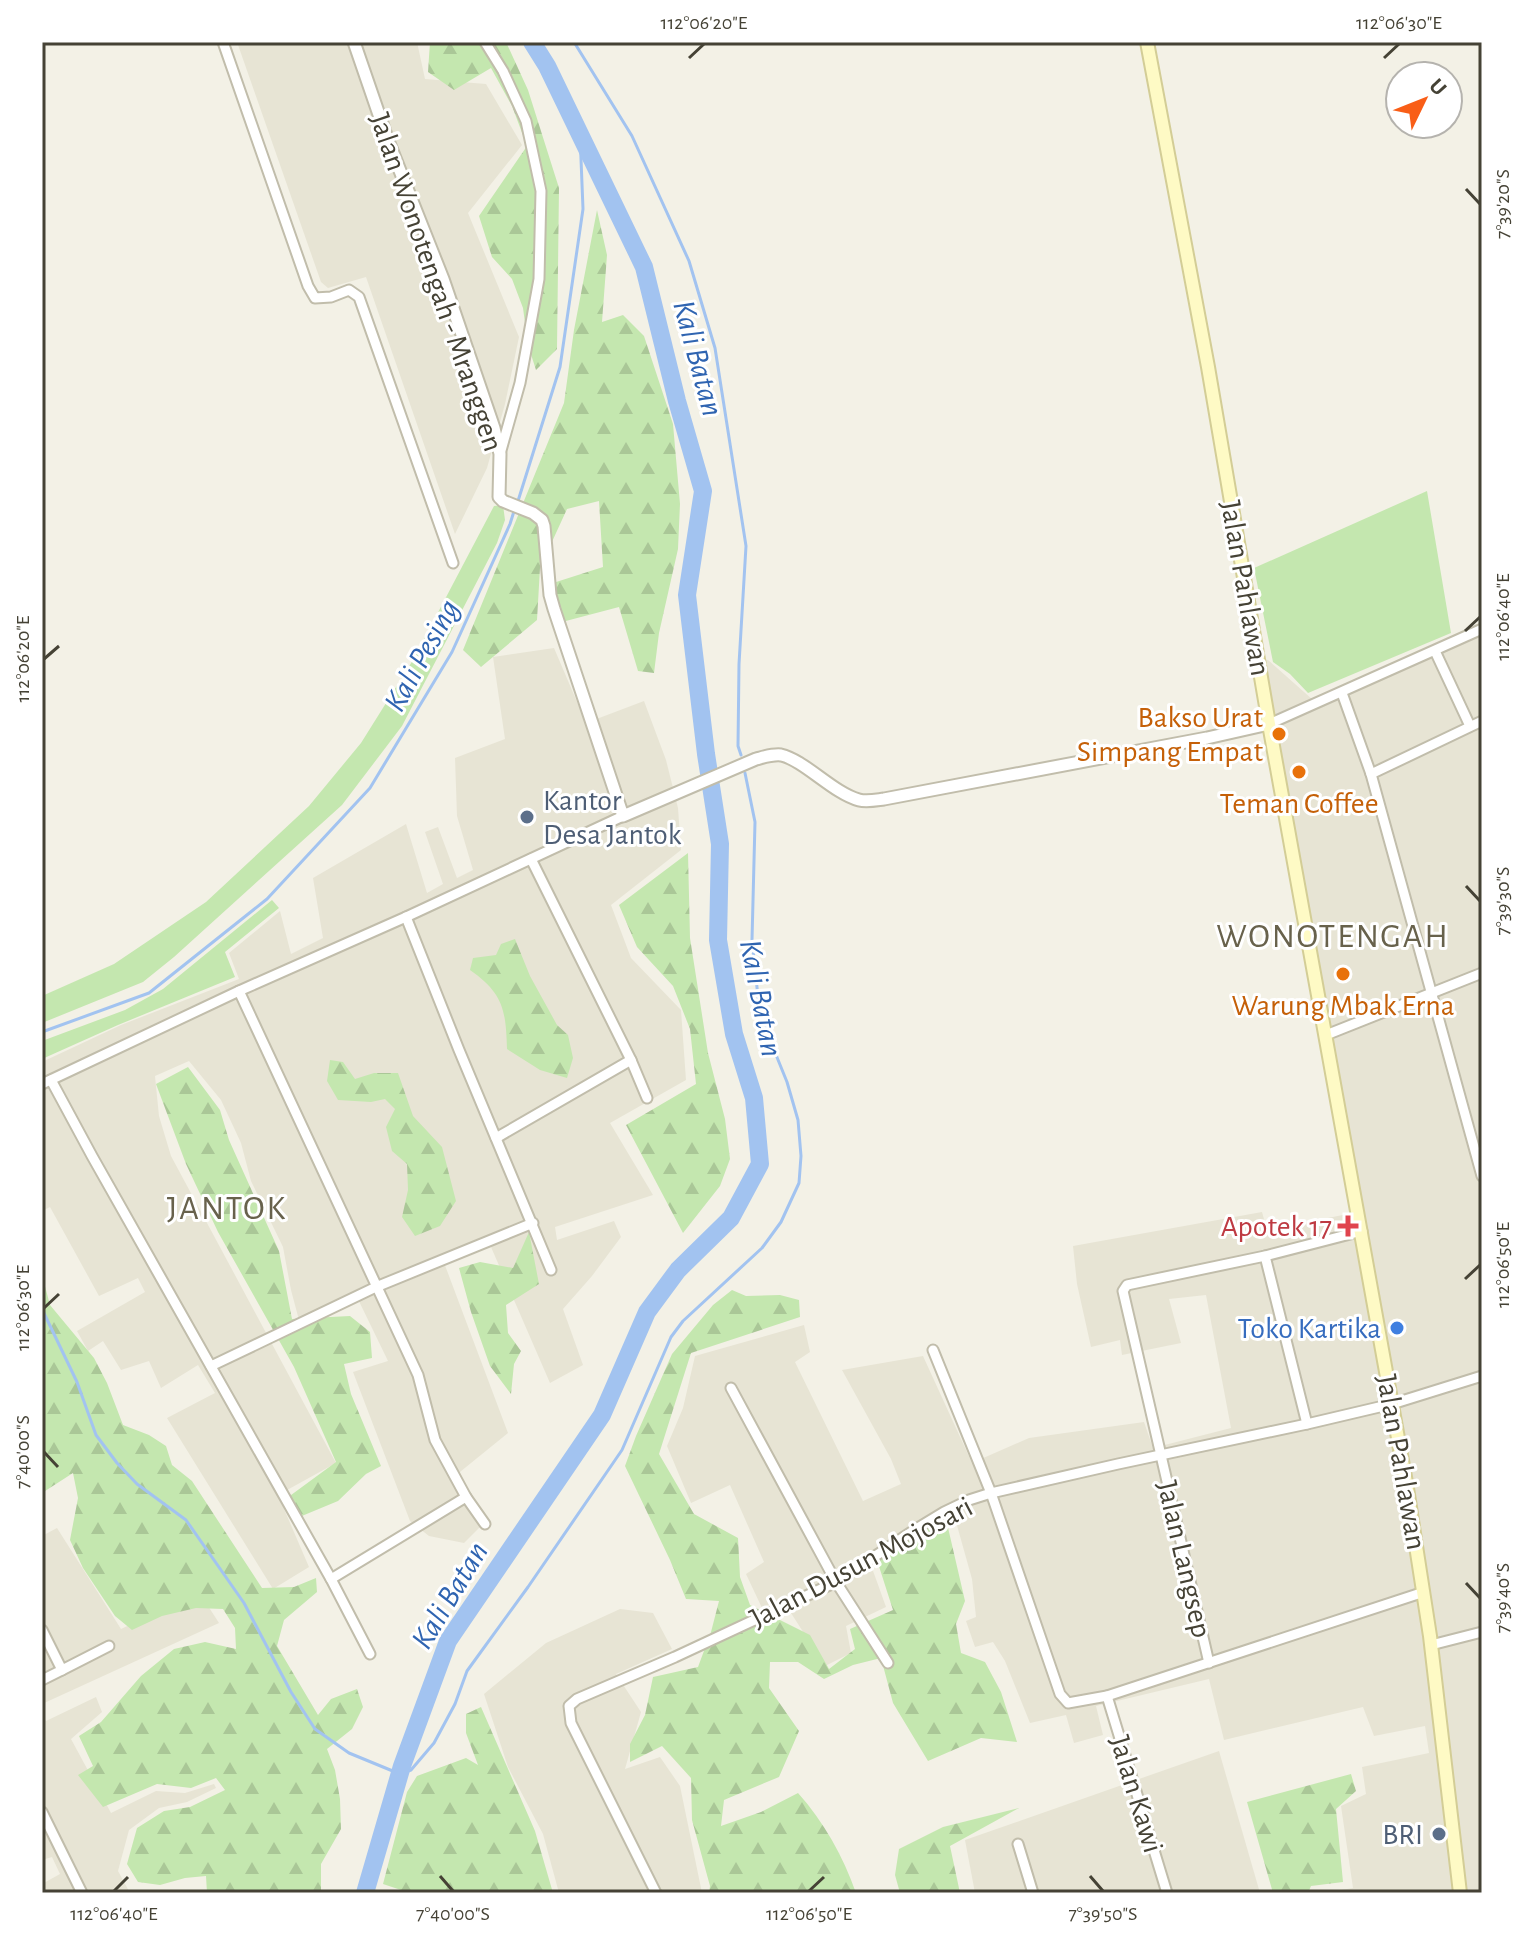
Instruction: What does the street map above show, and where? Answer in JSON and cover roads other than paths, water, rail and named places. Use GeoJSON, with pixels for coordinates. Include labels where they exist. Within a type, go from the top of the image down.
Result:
{"type":"FeatureCollection","features":[{"type":"Feature","properties":{"kind":"main road","name":"Jalan Pahlawan"},"geometry":{"type":"LineString","coordinates":[[1147,42],[1208,367],[1424,1592],[1460,1893]]}},
{"type":"Feature","properties":{"kind":"street"},"geometry":{"type":"LineString","coordinates":[[223,42],[308,286],[315,298],[331,297],[349,290],[359,297],[453,563]]}},
{"type":"Feature","properties":{"kind":"street","name":"Jalan Wonotengah - Mranggen"},"geometry":{"type":"LineString","coordinates":[[354,42],[387,138],[443,279],[494,428],[500,454],[499,497],[542,520],[554,609],[623,816]]}},
{"type":"Feature","properties":{"kind":"street"},"geometry":{"type":"LineString","coordinates":[[485,42],[503,71],[526,121],[541,191],[539,279],[520,383],[500,454]]}},
{"type":"Feature","properties":{"kind":"street"},"geometry":{"type":"LineString","coordinates":[[370,1654],[211,1366],[47,1082],[623,816],[756,759],[781,755],[858,800],[884,799],[1269,724],[1482,629]]}},
{"type":"Feature","properties":{"kind":"street"},"geometry":{"type":"LineString","coordinates":[[1435,651],[1470,726]]}},
{"type":"Feature","properties":{"kind":"street"},"geometry":{"type":"LineString","coordinates":[[1342,693],[1371,774],[1482,1176]]}},
{"type":"Feature","properties":{"kind":"street"},"geometry":{"type":"LineString","coordinates":[[1371,774],[1482,721]]}},
{"type":"Feature","properties":{"kind":"street"},"geometry":{"type":"LineString","coordinates":[[531,859],[647,1098]]}},
{"type":"Feature","properties":{"kind":"street"},"geometry":{"type":"LineString","coordinates":[[406,917],[551,1270]]}},
{"type":"Feature","properties":{"kind":"street"},"geometry":{"type":"LineString","coordinates":[[1326,1035],[1482,973]]}},
{"type":"Feature","properties":{"kind":"street"},"geometry":{"type":"LineString","coordinates":[[239,991],[418,1375],[435,1440],[466,1497],[485,1524]]}},
{"type":"Feature","properties":{"kind":"street"},"geometry":{"type":"LineString","coordinates":[[496,1138],[631,1060]]}},
{"type":"Feature","properties":{"kind":"street"},"geometry":{"type":"LineString","coordinates":[[211,1366],[376,1287],[533,1223]]}},
{"type":"Feature","properties":{"kind":"street"},"geometry":{"type":"LineString","coordinates":[[1307,1424],[1265,1256],[1362,1231]]}},
{"type":"Feature","properties":{"kind":"street","name":"Jalan Langsep"},"geometry":{"type":"LineString","coordinates":[[1209,1663],[1123,1291],[1127,1285],[1265,1256]]}},
{"type":"Feature","properties":{"kind":"street"},"geometry":{"type":"LineString","coordinates":[[933,1350],[991,1493],[1064,1700],[1074,1703],[1107,1696],[1424,1592]]}},
{"type":"Feature","properties":{"kind":"street","name":"Jalan Dusun Mojosari"},"geometry":{"type":"LineString","coordinates":[[656,1893],[571,1723],[569,1706],[575,1700],[836,1582],[944,1512],[969,1500],[1392,1404],[1482,1376]]}},
{"type":"Feature","properties":{"kind":"street"},"geometry":{"type":"LineString","coordinates":[[731,1388],[836,1582],[888,1663]]}},
{"type":"Feature","properties":{"kind":"street"},"geometry":{"type":"LineString","coordinates":[[331,1579],[466,1497]]}},
{"type":"Feature","properties":{"kind":"street"},"geometry":{"type":"LineString","coordinates":[[42,1630],[62,1670]]}},
{"type":"Feature","properties":{"kind":"street"},"geometry":{"type":"LineString","coordinates":[[1431,1645],[1482,1632]]}},
{"type":"Feature","properties":{"kind":"street"},"geometry":{"type":"LineString","coordinates":[[42,1680],[109,1646]]}},
{"type":"Feature","properties":{"kind":"street","name":"Jalan Kawi"},"geometry":{"type":"LineString","coordinates":[[1107,1696],[1167,1893]]}},
{"type":"Feature","properties":{"kind":"street"},"geometry":{"type":"LineString","coordinates":[[42,1812],[82,1893]]}},
{"type":"Feature","properties":{"kind":"street"},"geometry":{"type":"LineString","coordinates":[[1018,1844],[1033,1893]]}},
{"type":"Feature","properties":{"kind":"waterway","name":"Kali Batan"},"geometry":{"type":"LineString","coordinates":[[365,1893],[402,1766],[448,1641],[602,1415],[647,1312],[678,1270],[731,1218],[760,1164],[754,1098],[734,1034],[718,940],[720,844],[687,595],[703,491],[644,267],[547,66],[532,42]]}},
{"type":"Feature","properties":{"kind":"waterway"},"geometry":{"type":"LineString","coordinates":[[574,42],[632,136],[689,261],[715,348],[746,546],[739,664],[738,746],[741,755]]}},
{"type":"Feature","properties":{"kind":"waterway","name":"Kali Pesing"},"geometry":{"type":"LineString","coordinates":[[518,501],[560,367],[583,209],[580,134]]}},
{"type":"Feature","properties":{"kind":"waterway","name":"Kali Pesing"},"geometry":{"type":"LineString","coordinates":[[42,1032],[149,993],[267,899],[370,788],[452,652],[515,508]]}},
{"type":"Feature","properties":{"kind":"waterway"},"geometry":{"type":"LineString","coordinates":[[42,1309],[77,1382],[96,1435],[137,1484],[186,1520],[244,1603],[291,1692],[315,1729],[349,1753],[400,1774],[411,1770],[434,1743],[455,1704],[467,1671],[622,1450],[671,1337],[683,1321],[762,1248],[781,1222],[799,1183],[801,1156],[798,1120],[758,997],[752,940],[755,822],[745,773]]}},
{"type":"Feature","properties":{"kind":"place","name":"Bakso Urat Simpang Empat"},"geometry":{"type":"Point","coordinates":[1279,734]}},
{"type":"Feature","properties":{"kind":"place","name":"Teman Coffee"},"geometry":{"type":"Point","coordinates":[1299,772]}},
{"type":"Feature","properties":{"kind":"place","name":"Kantor Desa Jantok"},"geometry":{"type":"Point","coordinates":[527,817]}},
{"type":"Feature","properties":{"kind":"place","name":"Warung Mbak Erna"},"geometry":{"type":"Point","coordinates":[1343,974]}},
{"type":"Feature","properties":{"kind":"place","name":"Apotek 17"},"geometry":{"type":"Point","coordinates":[1348,1226]}},
{"type":"Feature","properties":{"kind":"place","name":"Toko Kartika"},"geometry":{"type":"Point","coordinates":[1397,1328]}},
{"type":"Feature","properties":{"kind":"place","name":"BRI"},"geometry":{"type":"Point","coordinates":[1439,1834]}},
{"type":"Feature","properties":{"kind":"district","name":"WONOTENGAH"},"geometry":{"type":"Point","coordinates":[1333,935]}},
{"type":"Feature","properties":{"kind":"district","name":"JANTOK"},"geometry":{"type":"Point","coordinates":[227,1207]}}]}
